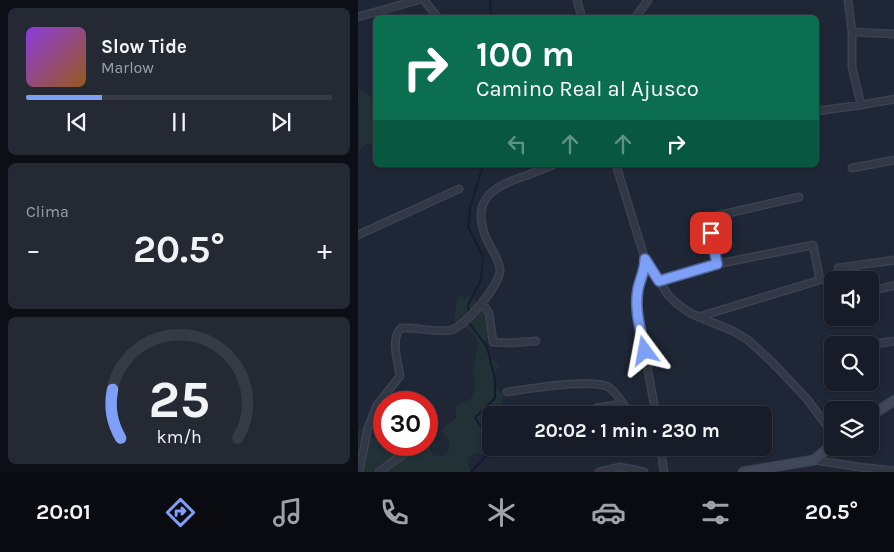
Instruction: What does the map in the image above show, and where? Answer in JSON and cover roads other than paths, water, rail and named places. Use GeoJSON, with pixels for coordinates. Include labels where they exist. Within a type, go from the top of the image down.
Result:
{"type":"FeatureCollection","features":[{"type":"Feature","properties":{"kind":"street"},"geometry":{"type":"LineString","coordinates":[[358,17],[418,0]]}},
{"type":"Feature","properties":{"kind":"street"},"geometry":{"type":"LineString","coordinates":[[424,0],[436,15]]}},
{"type":"Feature","properties":{"kind":"street"},"geometry":{"type":"LineString","coordinates":[[577,0],[581,15]]}},
{"type":"Feature","properties":{"kind":"street"},"geometry":{"type":"LineString","coordinates":[[637,15],[648,0]]}},
{"type":"Feature","properties":{"kind":"street"},"geometry":{"type":"LineString","coordinates":[[848,0],[852,32],[852,67],[861,106]]}},
{"type":"Feature","properties":{"kind":"street"},"geometry":{"type":"LineString","coordinates":[[852,32],[894,34]]}},
{"type":"Feature","properties":{"kind":"street"},"geometry":{"type":"LineString","coordinates":[[819,111],[861,106],[894,99]]}},
{"type":"Feature","properties":{"kind":"street"},"geometry":{"type":"LineString","coordinates":[[852,168],[894,160]]}},
{"type":"Feature","properties":{"kind":"street"},"geometry":{"type":"LineString","coordinates":[[359,472],[368,428],[377,405],[400,376],[396,340],[397,332],[401,328],[454,329],[482,303],[499,276],[500,270],[496,257],[489,246],[481,221],[480,210],[484,201],[496,188],[539,167]]}},
{"type":"Feature","properties":{"kind":"street"},"geometry":{"type":"LineString","coordinates":[[617,167],[645,259],[645,269],[638,290],[638,316],[654,406]]}},
{"type":"Feature","properties":{"kind":"street"},"geometry":{"type":"LineString","coordinates":[[358,235],[459,190]]}},
{"type":"Feature","properties":{"kind":"street"},"geometry":{"type":"LineString","coordinates":[[717,264],[707,218],[799,197]]}},
{"type":"Feature","properties":{"kind":"street"},"geometry":{"type":"LineString","coordinates":[[659,281],[717,264],[813,245],[820,280],[698,317]]}},
{"type":"Feature","properties":{"kind":"street"},"geometry":{"type":"LineString","coordinates":[[645,259],[676,303],[698,317],[733,331],[748,340],[772,361],[807,399],[824,422]]}},
{"type":"Feature","properties":{"kind":"street"},"geometry":{"type":"LineString","coordinates":[[838,268],[894,260]]}},
{"type":"Feature","properties":{"kind":"street"},"geometry":{"type":"LineString","coordinates":[[879,289],[894,285]]}},
{"type":"Feature","properties":{"kind":"street"},"geometry":{"type":"LineString","coordinates":[[482,303],[489,313],[493,342],[536,341]]}},
{"type":"Feature","properties":{"kind":"street"},"geometry":{"type":"LineString","coordinates":[[879,343],[894,341]]}},
{"type":"Feature","properties":{"kind":"street"},"geometry":{"type":"LineString","coordinates":[[507,392],[586,382],[607,386],[615,393],[622,404],[609,406]]}},
{"type":"Feature","properties":{"kind":"street"},"geometry":{"type":"LineString","coordinates":[[879,410],[894,400]]}},
{"type":"Feature","properties":{"kind":"street"},"geometry":{"type":"LineString","coordinates":[[814,460],[824,452]]}},
{"type":"Feature","properties":{"kind":"street"},"geometry":{"type":"LineString","coordinates":[[379,472],[401,456]]}},
{"type":"Feature","properties":{"kind":"street"},"geometry":{"type":"LineString","coordinates":[[663,456],[664,472]]}},
{"type":"Feature","properties":{"kind":"street"},"geometry":{"type":"LineString","coordinates":[[742,472],[764,470],[814,460],[859,468],[894,470]]}},
{"type":"Feature","properties":{"kind":"street"},"geometry":{"type":"LineString","coordinates":[[599,472],[620,468],[644,472]]}},
{"type":"Feature","properties":{"kind":"waterway"},"geometry":{"type":"LineString","coordinates":[[490,0],[491,15]]}},
{"type":"Feature","properties":{"kind":"waterway"},"geometry":{"type":"LineString","coordinates":[[469,315],[468,305],[481,280],[483,256],[468,227],[470,208],[482,167]]}},
{"type":"Feature","properties":{"kind":"waterway"},"geometry":{"type":"LineString","coordinates":[[469,320],[487,347],[495,379],[495,398],[475,418],[487,435],[488,454],[471,472]]}}]}
